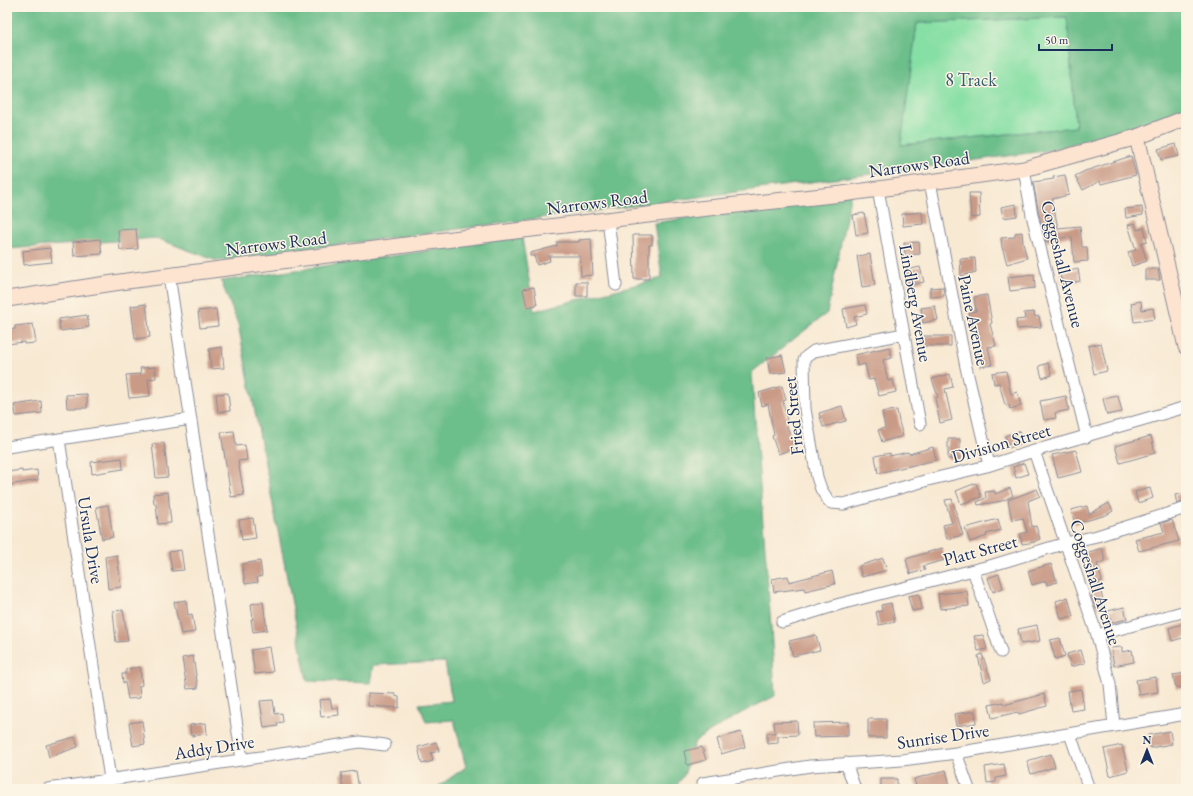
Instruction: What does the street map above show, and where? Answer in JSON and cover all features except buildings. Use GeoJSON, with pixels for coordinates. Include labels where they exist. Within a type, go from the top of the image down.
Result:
{"type":"FeatureCollection","features":[{"type":"Feature","properties":{"kind":"street","name":"Narrows Road"},"geometry":{"type":"LineString","coordinates":[[7,299],[169,275],[608,220],[842,194],[1024,169],[1137,136],[1186,118]]}},
{"type":"Feature","properties":{"kind":"street"},"geometry":{"type":"LineString","coordinates":[[1137,136],[1186,347]]}},
{"type":"Feature","properties":{"kind":"street","name":"Coggeshall Avenue"},"geometry":{"type":"LineString","coordinates":[[1024,169],[1032,215],[1087,437]]}},
{"type":"Feature","properties":{"kind":"street","name":"Paine Avenue"},"geometry":{"type":"LineString","coordinates":[[930,182],[966,367],[990,465]]}},
{"type":"Feature","properties":{"kind":"street","name":"Lindberg Avenue"},"geometry":{"type":"LineString","coordinates":[[878,189],[920,424]]}},
{"type":"Feature","properties":{"kind":"street"},"geometry":{"type":"LineString","coordinates":[[608,220],[616,285]]}},
{"type":"Feature","properties":{"kind":"street"},"geometry":{"type":"LineString","coordinates":[[169,275],[242,759]]}},
{"type":"Feature","properties":{"kind":"street","name":"Fried Street"},"geometry":{"type":"LineString","coordinates":[[827,498],[821,489],[805,409],[804,360],[814,351],[904,334]]}},
{"type":"Feature","properties":{"kind":"street","name":"Division Street"},"geometry":{"type":"LineString","coordinates":[[827,498],[831,502],[844,504],[928,480],[990,465],[1186,408]]}},
{"type":"Feature","properties":{"kind":"street"},"geometry":{"type":"LineString","coordinates":[[7,447],[191,419]]}},
{"type":"Feature","properties":{"kind":"street","name":"Ursula Drive"},"geometry":{"type":"LineString","coordinates":[[59,438],[110,779]]}},
{"type":"Feature","properties":{"kind":"street","name":"Coggeshall Avenue"},"geometry":{"type":"LineString","coordinates":[[1034,451],[1097,634],[1110,684],[1114,726]]}},
{"type":"Feature","properties":{"kind":"street","name":"Platt Street"},"geometry":{"type":"LineString","coordinates":[[782,622],[840,604],[1097,536],[1186,508]]}},
{"type":"Feature","properties":{"kind":"street"},"geometry":{"type":"LineString","coordinates":[[973,570],[1001,652]]}},
{"type":"Feature","properties":{"kind":"street"},"geometry":{"type":"LineString","coordinates":[[1097,634],[1186,611]]}},
{"type":"Feature","properties":{"kind":"street","name":"Sunrise Drive"},"geometry":{"type":"LineString","coordinates":[[703,783],[734,784],[804,767],[902,760],[956,753],[1114,726],[1185,717]]}},
{"type":"Feature","properties":{"kind":"street"},"geometry":{"type":"LineString","coordinates":[[1070,734],[1089,789]]}},
{"type":"Feature","properties":{"kind":"street","name":"Addy Drive"},"geometry":{"type":"LineString","coordinates":[[48,789],[360,742],[385,745]]}},
{"type":"Feature","properties":{"kind":"street"},"geometry":{"type":"LineString","coordinates":[[956,753],[969,789]]}},
{"type":"Feature","properties":{"kind":"street"},"geometry":{"type":"LineString","coordinates":[[846,763],[855,789]]}},
{"type":"Feature","properties":{"kind":"green space"},"geometry":{"type":"Polygon","coordinates":[[[7,7],[1186,7],[1186,111],[1052,150],[217,261],[156,238],[7,249],[7,7]],[[1067,17],[917,23],[901,145],[1076,127],[1067,17]]]}},
{"type":"Feature","properties":{"kind":"green space","name":"8 Track"},"geometry":{"type":"Polygon","coordinates":[[[1067,17],[1076,127],[900,145],[917,23],[1067,17]]]}},
{"type":"Feature","properties":{"kind":"green space"},"geometry":{"type":"Polygon","coordinates":[[[851,193],[827,313],[752,372],[775,696],[743,712],[695,741],[684,775],[674,789],[430,789],[436,788],[466,767],[454,720],[426,722],[419,704],[452,701],[445,662],[373,665],[370,683],[307,681],[238,324],[221,281],[522,237],[534,311],[662,278],[654,223],[851,193]]]}}]}
